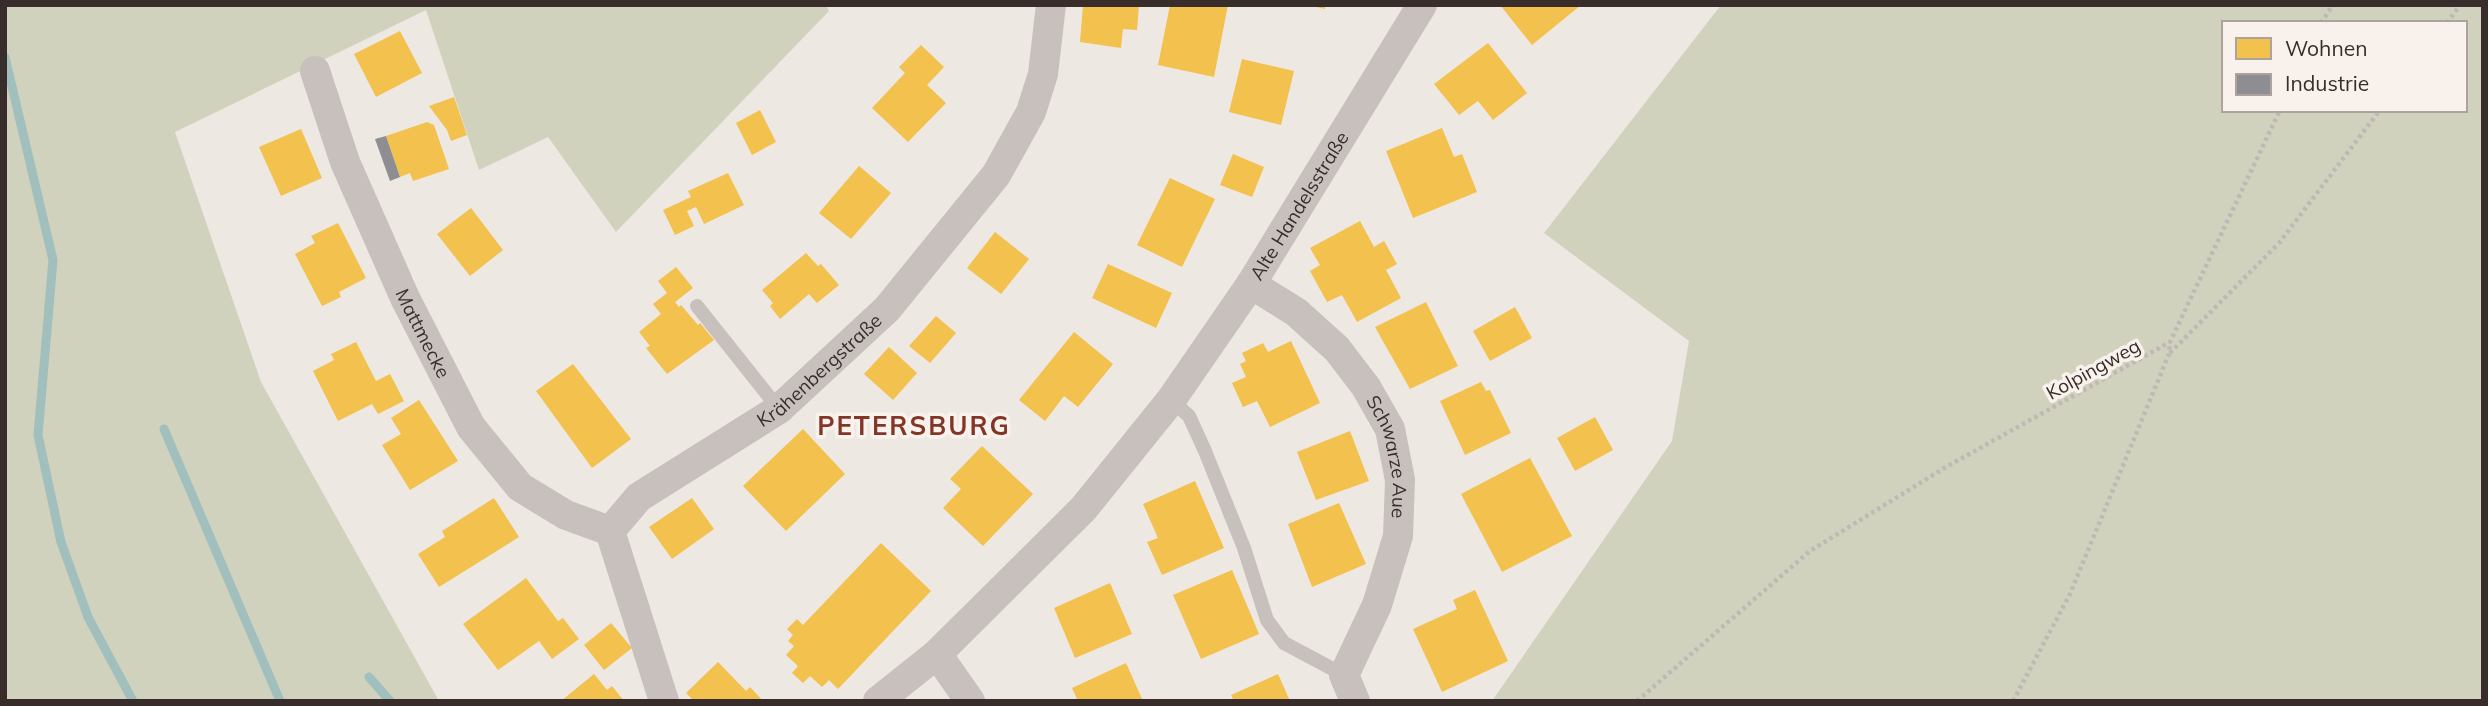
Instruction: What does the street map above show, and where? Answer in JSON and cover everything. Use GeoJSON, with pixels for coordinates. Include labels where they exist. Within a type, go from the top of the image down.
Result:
{"type":"FeatureCollection","features":[{"type":"Feature","properties":{"kind":"street","name":"Krähenbergstraße"},"geometry":{"type":"LineString","coordinates":[[610,531],[639,498],[779,409],[887,309],[996,175],[1031,112],[1043,74],[1051,5]]}},
{"type":"Feature","properties":{"kind":"street","name":"Alte Handelsstraße"},"geometry":{"type":"LineString","coordinates":[[878,701],[937,653],[1084,508],[1171,400],[1251,284],[1422,5]]}},
{"type":"Feature","properties":{"kind":"street","name":"Mattmecke"},"geometry":{"type":"LineString","coordinates":[[315,71],[345,162],[404,298],[471,427],[520,487],[566,516],[610,531]]}},
{"type":"Feature","properties":{"kind":"street","name":"Schwarze Aue"},"geometry":{"type":"LineString","coordinates":[[1251,284],[1296,312],[1337,349],[1366,387],[1390,429],[1400,480],[1398,536],[1350,688]]}},
{"type":"Feature","properties":{"kind":"street"},"geometry":{"type":"LineString","coordinates":[[610,531],[664,701]]}},
{"type":"Feature","properties":{"kind":"street"},"geometry":{"type":"LineString","coordinates":[[937,653],[970,701]]}},
{"type":"Feature","properties":{"kind":"lane"},"geometry":{"type":"LineString","coordinates":[[698,306],[779,409]]}},
{"type":"Feature","properties":{"kind":"lane","name":"Schwarze Aue"},"geometry":{"type":"LineString","coordinates":[[1171,400],[1189,416],[1205,451],[1244,548],[1267,620],[1284,643],[1350,688]]}},
{"type":"Feature","properties":{"kind":"path"},"geometry":{"type":"LineString","coordinates":[[2322,21],[2333,5]]}},
{"type":"Feature","properties":{"kind":"path"},"geometry":{"type":"LineString","coordinates":[[2448,21],[2460,5]]}},
{"type":"Feature","properties":{"kind":"path","name":"Kolpingweg"},"geometry":{"type":"LineString","coordinates":[[1637,701],[1810,551],[1946,467],[2169,342],[2279,112]]}},
{"type":"Feature","properties":{"kind":"path"},"geometry":{"type":"LineString","coordinates":[[2013,701],[2070,594],[2169,354],[2279,243],[2378,112]]}},
{"type":"Feature","properties":{"kind":"path"},"geometry":{"type":"LineString","coordinates":[[2169,342],[2169,354]]}},
{"type":"Feature","properties":{"kind":"green space"},"geometry":{"type":"Polygon","coordinates":[[[5,5],[826,5],[829,11],[616,232],[548,137],[479,170],[426,10],[175,132],[261,382],[439,701],[5,701],[5,5]]]}},
{"type":"Feature","properties":{"kind":"green space"},"geometry":{"type":"Polygon","coordinates":[[[1721,5],[2483,5],[2483,701],[1492,701],[1672,441],[1689,341],[1544,233],[1721,5]]]}},
{"type":"Feature","properties":{"kind":"building: Wohnen"},"geometry":{"type":"Polygon","coordinates":[[[1083,5],[1139,5],[1137,30],[1123,29],[1121,48],[1080,42],[1083,5]]]}},
{"type":"Feature","properties":{"kind":"building: Wohnen"},"geometry":{"type":"Polygon","coordinates":[[[1170,5],[1228,5],[1214,77],[1158,65],[1170,5]]]}},
{"type":"Feature","properties":{"kind":"building: Wohnen"},"geometry":{"type":"Polygon","coordinates":[[[1307,5],[1325,5],[1325,9],[1307,5]]]}},
{"type":"Feature","properties":{"kind":"building: Wohnen"},"geometry":{"type":"Polygon","coordinates":[[[1500,5],[1581,5],[1532,45],[1500,5]]]}},
{"type":"Feature","properties":{"kind":"building: Wohnen"},"geometry":{"type":"Polygon","coordinates":[[[400,31],[422,73],[376,97],[354,54],[400,31]]]}},
{"type":"Feature","properties":{"kind":"building: Wohnen"},"geometry":{"type":"Polygon","coordinates":[[[1488,43],[1527,93],[1493,120],[1478,101],[1459,115],[1434,84],[1488,43]]]}},
{"type":"Feature","properties":{"kind":"building: Wohnen"},"geometry":{"type":"Polygon","coordinates":[[[921,45],[944,67],[927,85],[946,103],[908,142],[872,108],[905,73],[899,67],[921,45]]]}},
{"type":"Feature","properties":{"kind":"building: Wohnen"},"geometry":{"type":"Polygon","coordinates":[[[1242,59],[1294,71],[1281,125],[1229,112],[1242,59]]]}},
{"type":"Feature","properties":{"kind":"building: Wohnen"},"geometry":{"type":"Polygon","coordinates":[[[454,97],[467,135],[451,141],[447,130],[429,106],[454,97]]]}},
{"type":"Feature","properties":{"kind":"building: Wohnen"},"geometry":{"type":"Polygon","coordinates":[[[760,110],[776,142],[752,155],[736,123],[760,110]]]}},
{"type":"Feature","properties":{"kind":"building: Wohnen"},"geometry":{"type":"Polygon","coordinates":[[[427,122],[434,125],[449,169],[413,181],[410,173],[400,177],[386,136],[427,122]]]}},
{"type":"Feature","properties":{"kind":"building: Wohnen"},"geometry":{"type":"Polygon","coordinates":[[[1442,128],[1454,157],[1462,154],[1477,192],[1413,218],[1386,151],[1442,128]]]}},
{"type":"Feature","properties":{"kind":"building: Wohnen"},"geometry":{"type":"Polygon","coordinates":[[[301,129],[322,178],[281,196],[259,147],[301,129]]]}},
{"type":"Feature","properties":{"kind":"building: Wohnen"},"geometry":{"type":"Polygon","coordinates":[[[1233,154],[1264,167],[1252,197],[1220,185],[1233,154]]]}},
{"type":"Feature","properties":{"kind":"building: Wohnen"},"geometry":{"type":"Polygon","coordinates":[[[859,166],[891,193],[851,239],[819,213],[859,166]]]}},
{"type":"Feature","properties":{"kind":"building: Wohnen"},"geometry":{"type":"Polygon","coordinates":[[[728,173],[744,205],[704,224],[696,207],[687,211],[694,226],[675,235],[663,210],[691,197],[688,191],[728,173]]]}},
{"type":"Feature","properties":{"kind":"building: Wohnen"},"geometry":{"type":"Polygon","coordinates":[[[1170,178],[1215,199],[1182,267],[1137,245],[1170,178]]]}},
{"type":"Feature","properties":{"kind":"building: Wohnen"},"geometry":{"type":"Polygon","coordinates":[[[471,208],[503,250],[470,276],[437,234],[471,208]]]}},
{"type":"Feature","properties":{"kind":"building: Wohnen"},"geometry":{"type":"Polygon","coordinates":[[[1360,221],[1374,247],[1384,241],[1397,264],[1386,270],[1401,298],[1357,322],[1342,295],[1327,302],[1310,271],[1320,265],[1310,248],[1360,221]]]}},
{"type":"Feature","properties":{"kind":"building: Wohnen"},"geometry":{"type":"Polygon","coordinates":[[[338,223],[366,278],[339,292],[341,297],[322,306],[295,254],[315,243],[311,236],[338,223]]]}},
{"type":"Feature","properties":{"kind":"building: Wohnen"},"geometry":{"type":"Polygon","coordinates":[[[995,232],[1029,259],[1001,294],[967,268],[995,232]]]}},
{"type":"Feature","properties":{"kind":"building: Wohnen"},"geometry":{"type":"Polygon","coordinates":[[[806,253],[818,266],[821,264],[839,285],[817,303],[809,294],[780,319],[770,306],[773,303],[762,290],[806,253]]]}},
{"type":"Feature","properties":{"kind":"building: Wohnen"},"geometry":{"type":"Polygon","coordinates":[[[1108,264],[1172,293],[1156,328],[1092,298],[1108,264]]]}},
{"type":"Feature","properties":{"kind":"building: Wohnen"},"geometry":{"type":"Polygon","coordinates":[[[676,267],[693,288],[675,302],[679,307],[681,305],[698,325],[700,323],[714,340],[667,374],[646,348],[650,346],[639,332],[661,314],[653,304],[667,293],[658,281],[676,267]]]}},
{"type":"Feature","properties":{"kind":"building: Wohnen"},"geometry":{"type":"Polygon","coordinates":[[[1426,302],[1458,366],[1410,389],[1375,327],[1426,302]]]}},
{"type":"Feature","properties":{"kind":"building: Wohnen"},"geometry":{"type":"Polygon","coordinates":[[[1515,307],[1532,338],[1490,361],[1473,331],[1515,307]]]}},
{"type":"Feature","properties":{"kind":"building: Wohnen"},"geometry":{"type":"Polygon","coordinates":[[[936,316],[956,333],[930,363],[909,346],[936,316]]]}},
{"type":"Feature","properties":{"kind":"building: Wohnen"},"geometry":{"type":"Polygon","coordinates":[[[1074,332],[1113,364],[1078,407],[1064,396],[1045,421],[1019,400],[1074,332]]]}},
{"type":"Feature","properties":{"kind":"building: Wohnen"},"geometry":{"type":"Polygon","coordinates":[[[1291,341],[1320,403],[1270,427],[1257,401],[1243,407],[1232,383],[1246,377],[1240,364],[1246,361],[1242,353],[1263,343],[1268,352],[1291,341]]]}},
{"type":"Feature","properties":{"kind":"building: Wohnen"},"geometry":{"type":"Polygon","coordinates":[[[356,342],[376,381],[390,374],[404,401],[378,414],[372,404],[338,421],[313,371],[334,360],[331,354],[356,342]]]}},
{"type":"Feature","properties":{"kind":"building: Wohnen"},"geometry":{"type":"Polygon","coordinates":[[[889,347],[917,373],[893,400],[864,374],[889,347]]]}},
{"type":"Feature","properties":{"kind":"building: Wohnen"},"geometry":{"type":"Polygon","coordinates":[[[573,364],[631,439],[592,468],[536,391],[573,364]]]}},
{"type":"Feature","properties":{"kind":"building: Wohnen"},"geometry":{"type":"Polygon","coordinates":[[[1481,382],[1486,391],[1490,390],[1511,433],[1465,455],[1440,401],[1481,382]]]}},
{"type":"Feature","properties":{"kind":"building: Wohnen"},"geometry":{"type":"Polygon","coordinates":[[[419,400],[458,461],[410,490],[382,445],[401,434],[391,418],[419,400]]]}},
{"type":"Feature","properties":{"kind":"building: Wohnen"},"geometry":{"type":"Polygon","coordinates":[[[1595,417],[1613,450],[1575,471],[1557,438],[1595,417]]]}},
{"type":"Feature","properties":{"kind":"building: Wohnen"},"geometry":{"type":"Polygon","coordinates":[[[803,429],[845,474],[786,531],[743,486],[803,429]]]}},
{"type":"Feature","properties":{"kind":"building: Wohnen"},"geometry":{"type":"Polygon","coordinates":[[[1350,431],[1369,481],[1316,500],[1297,452],[1350,431]]]}},
{"type":"Feature","properties":{"kind":"building: Wohnen"},"geometry":{"type":"Polygon","coordinates":[[[982,446],[1033,494],[983,546],[943,508],[961,489],[950,479],[982,446]]]}},
{"type":"Feature","properties":{"kind":"building: Wohnen"},"geometry":{"type":"Polygon","coordinates":[[[1530,458],[1572,536],[1502,572],[1461,494],[1530,458]]]}},
{"type":"Feature","properties":{"kind":"building: Wohnen"},"geometry":{"type":"Polygon","coordinates":[[[1195,481],[1224,548],[1162,575],[1147,542],[1158,538],[1143,504],[1195,481]]]}},
{"type":"Feature","properties":{"kind":"building: Wohnen"},"geometry":{"type":"Polygon","coordinates":[[[494,498],[519,537],[439,587],[418,554],[445,537],[442,531],[494,498]]]}},
{"type":"Feature","properties":{"kind":"building: Wohnen"},"geometry":{"type":"Polygon","coordinates":[[[692,498],[714,529],[672,559],[649,527],[692,498]]]}},
{"type":"Feature","properties":{"kind":"building: Wohnen"},"geometry":{"type":"Polygon","coordinates":[[[1339,503],[1366,564],[1312,587],[1288,524],[1339,503]]]}},
{"type":"Feature","properties":{"kind":"building: Wohnen"},"geometry":{"type":"Polygon","coordinates":[[[881,543],[931,591],[838,689],[829,680],[822,687],[810,676],[803,683],[792,673],[798,666],[786,655],[794,646],[788,641],[793,635],[787,629],[797,619],[803,625],[881,543]]]}},
{"type":"Feature","properties":{"kind":"building: Wohnen"},"geometry":{"type":"Polygon","coordinates":[[[1232,570],[1259,634],[1201,659],[1173,595],[1232,570]]]}},
{"type":"Feature","properties":{"kind":"building: Wohnen"},"geometry":{"type":"Polygon","coordinates":[[[526,578],[558,621],[563,618],[579,639],[552,659],[539,641],[498,670],[463,624],[526,578]]]}},
{"type":"Feature","properties":{"kind":"building: Wohnen"},"geometry":{"type":"Polygon","coordinates":[[[1110,583],[1132,634],[1075,658],[1054,608],[1110,583]]]}},
{"type":"Feature","properties":{"kind":"building: Wohnen"},"geometry":{"type":"Polygon","coordinates":[[[1475,590],[1508,661],[1442,692],[1413,629],[1457,609],[1453,600],[1475,590]]]}},
{"type":"Feature","properties":{"kind":"building: Wohnen"},"geometry":{"type":"Polygon","coordinates":[[[611,623],[632,648],[604,670],[584,645],[611,623]]]}},
{"type":"Feature","properties":{"kind":"building: Wohnen"},"geometry":{"type":"Polygon","coordinates":[[[718,662],[746,691],[750,687],[763,701],[694,701],[686,693],[718,662]]]}},
{"type":"Feature","properties":{"kind":"building: Wohnen"},"geometry":{"type":"Polygon","coordinates":[[[1126,663],[1143,701],[1078,701],[1072,688],[1126,663]]]}},
{"type":"Feature","properties":{"kind":"building: Wohnen"},"geometry":{"type":"Polygon","coordinates":[[[594,674],[607,690],[612,686],[624,701],[561,701],[594,674]]]}},
{"type":"Feature","properties":{"kind":"building: Wohnen"},"geometry":{"type":"Polygon","coordinates":[[[1278,674],[1290,701],[1234,701],[1231,695],[1278,674]]]}},
{"type":"Feature","properties":{"kind":"building: Industrie"},"geometry":{"type":"Polygon","coordinates":[[[386,136],[400,177],[390,181],[375,139],[386,136]]]}},
{"type":"Feature","properties":{"kind":"waterway"},"geometry":{"type":"LineString","coordinates":[[5,57],[53,260],[38,435],[61,542],[88,617],[133,701]]}},
{"type":"Feature","properties":{"kind":"waterway"},"geometry":{"type":"LineString","coordinates":[[164,429],[280,701]]}},
{"type":"Feature","properties":{"kind":"waterway"},"geometry":{"type":"LineString","coordinates":[[369,677],[390,701]]}},
{"type":"Feature","properties":{"kind":"district","name":"PETERSBURG"},"geometry":{"type":"Point","coordinates":[914,425]}}]}
